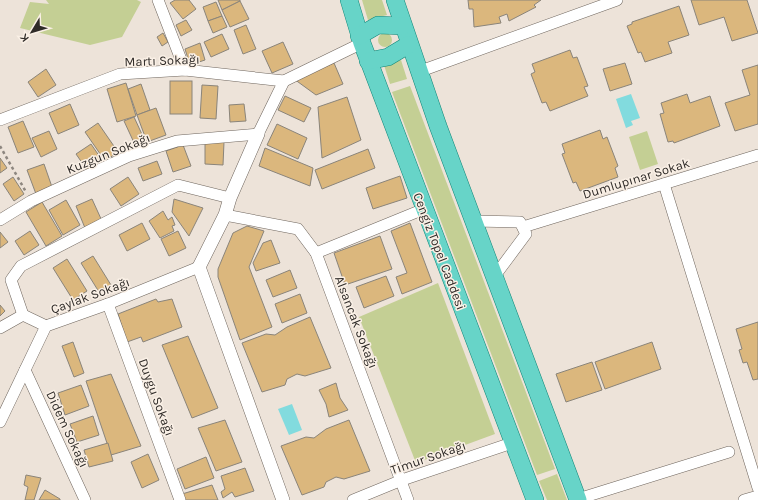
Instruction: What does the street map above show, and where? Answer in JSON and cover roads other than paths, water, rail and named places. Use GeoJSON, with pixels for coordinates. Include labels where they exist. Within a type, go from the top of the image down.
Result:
{"type":"FeatureCollection","features":[{"type":"Feature","properties":{"kind":"main road","name":"Cengiz Topel Caddesi"},"geometry":{"type":"LineString","coordinates":[[349,0],[360,40],[512,443],[535,500]]}},
{"type":"Feature","properties":{"kind":"main road"},"geometry":{"type":"LineString","coordinates":[[395,0],[408,45],[578,499]]}},
{"type":"Feature","properties":{"kind":"main road"},"geometry":{"type":"LineString","coordinates":[[360,40],[378,25],[402,26]]}},
{"type":"Feature","properties":{"kind":"main road"},"geometry":{"type":"LineString","coordinates":[[368,61],[388,57],[408,45]]}},
{"type":"Feature","properties":{"kind":"street"},"geometry":{"type":"LineString","coordinates":[[158,0],[185,70]]}},
{"type":"Feature","properties":{"kind":"street"},"geometry":{"type":"LineString","coordinates":[[418,72],[617,0]]}},
{"type":"Feature","properties":{"kind":"street"},"geometry":{"type":"LineString","coordinates":[[284,500],[199,267],[225,215],[230,198],[258,134],[284,81],[360,40]]}},
{"type":"Feature","properties":{"kind":"street","name":"Martı Sokağı"},"geometry":{"type":"LineString","coordinates":[[0,120],[120,74],[185,70],[284,81]]}},
{"type":"Feature","properties":{"kind":"street","name":"Kuzgun Sokağı"},"geometry":{"type":"LineString","coordinates":[[0,220],[31,201],[129,156],[178,141],[258,134]]}},
{"type":"Feature","properties":{"kind":"street","name":"Dumlupınar Sokak"},"geometry":{"type":"LineString","coordinates":[[523,227],[758,155]]}},
{"type":"Feature","properties":{"kind":"street"},"geometry":{"type":"LineString","coordinates":[[664,184],[758,488]]}},
{"type":"Feature","properties":{"kind":"street"},"geometry":{"type":"LineString","coordinates":[[46,326],[23,315],[11,280],[21,266],[178,185],[230,198]]}},
{"type":"Feature","properties":{"kind":"street"},"geometry":{"type":"LineString","coordinates":[[316,253],[424,209]]}},
{"type":"Feature","properties":{"kind":"street","name":"Alsancak Sokağı"},"geometry":{"type":"LineString","coordinates":[[225,215],[298,229],[316,253],[402,480],[408,500]]}},
{"type":"Feature","properties":{"kind":"street"},"geometry":{"type":"LineString","coordinates":[[473,221],[520,222],[526,234],[494,277]]}},
{"type":"Feature","properties":{"kind":"street","name":"Çaylak Sokağı"},"geometry":{"type":"LineString","coordinates":[[0,422],[46,326],[108,304],[199,267]]}},
{"type":"Feature","properties":{"kind":"street","name":"Duygu Sokağı"},"geometry":{"type":"LineString","coordinates":[[108,304],[180,500]]}},
{"type":"Feature","properties":{"kind":"street"},"geometry":{"type":"LineString","coordinates":[[0,328],[23,315]]}},
{"type":"Feature","properties":{"kind":"street","name":"Didem Sokağı"},"geometry":{"type":"LineString","coordinates":[[25,370],[85,500]]}},
{"type":"Feature","properties":{"kind":"street","name":"Timur Sokağı"},"geometry":{"type":"LineString","coordinates":[[353,500],[402,480],[512,443]]}},
{"type":"Feature","properties":{"kind":"street"},"geometry":{"type":"LineString","coordinates":[[578,499],[729,452]]}},
{"type":"Feature","properties":{"kind":"street"},"geometry":{"type":"LineString","coordinates":[[744,500],[758,496]]}},
{"type":"Feature","properties":{"kind":"water"},"geometry":{"type":"Polygon","coordinates":[[[631,94],[640,118],[631,121],[633,125],[626,128],[616,99],[631,94]]]}},
{"type":"Feature","properties":{"kind":"water"},"geometry":{"type":"Polygon","coordinates":[[[292,404],[302,430],[289,435],[278,409],[292,404]]]}}]}
